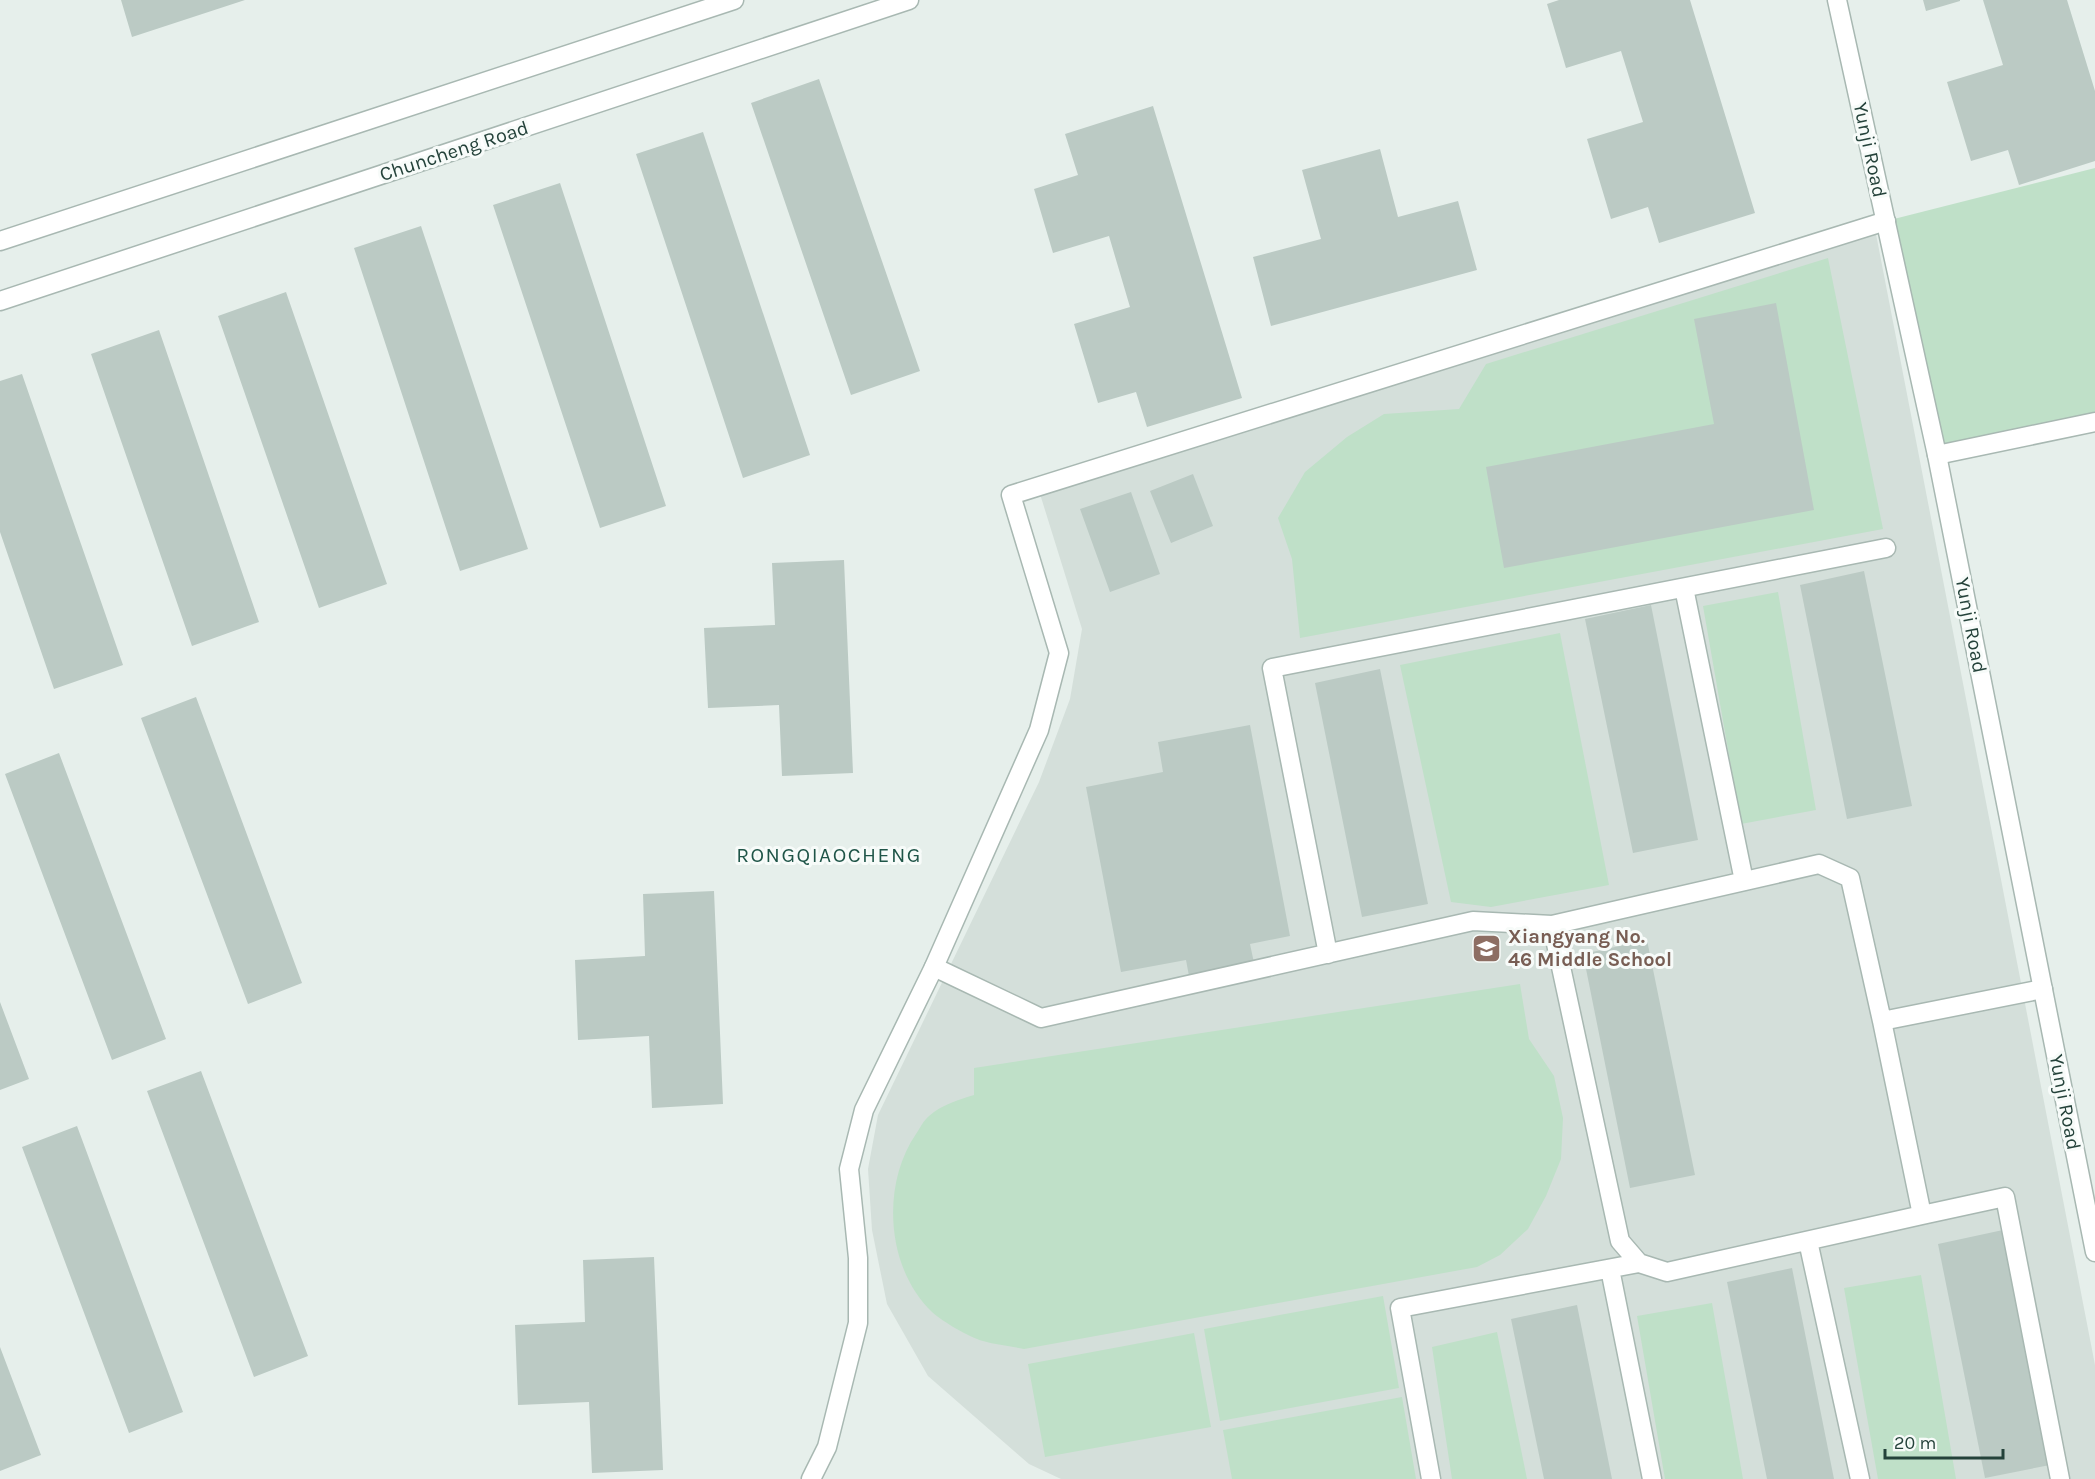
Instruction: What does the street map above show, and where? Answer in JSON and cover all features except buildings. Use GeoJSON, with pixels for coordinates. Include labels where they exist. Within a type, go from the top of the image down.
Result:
{"type":"FeatureCollection","features":[{"type":"Feature","properties":{"kind":"street"},"geometry":{"type":"LineString","coordinates":[[0,242],[734,0]]}},
{"type":"Feature","properties":{"kind":"street","name":"Chuncheng Road"},"geometry":{"type":"LineString","coordinates":[[0,301],[909,0]]}},
{"type":"Feature","properties":{"kind":"street","name":"Yunji Road"},"geometry":{"type":"LineString","coordinates":[[1838,0],[1937,454],[2095,1252]]}},
{"type":"Feature","properties":{"kind":"street"},"geometry":{"type":"LineString","coordinates":[[811,1479],[827,1447],[858,1323],[858,1258],[849,1169],[864,1110],[934,967],[1039,730],[1059,652],[1011,495],[1886,221]]}},
{"type":"Feature","properties":{"kind":"street"},"geometry":{"type":"LineString","coordinates":[[1937,454],[2095,422]]}},
{"type":"Feature","properties":{"kind":"street"},"geometry":{"type":"LineString","coordinates":[[1328,954],[1272,668],[1886,548]]}},
{"type":"Feature","properties":{"kind":"street"},"geometry":{"type":"LineString","coordinates":[[1684,588],[1744,882]]}},
{"type":"Feature","properties":{"kind":"street"},"geometry":{"type":"LineString","coordinates":[[934,967],[1041,1018],[1473,921],[1552,925],[1819,864],[1850,878],[1922,1215]]}},
{"type":"Feature","properties":{"kind":"street"},"geometry":{"type":"LineString","coordinates":[[1552,925],[1620,1241],[1639,1263]]}},
{"type":"Feature","properties":{"kind":"street"},"geometry":{"type":"LineString","coordinates":[[1882,1021],[2043,988]]}},
{"type":"Feature","properties":{"kind":"street"},"geometry":{"type":"LineString","coordinates":[[1431,1479],[1400,1308],[1639,1263],[1667,1272],[2005,1197],[2061,1479]]}},
{"type":"Feature","properties":{"kind":"street"},"geometry":{"type":"LineString","coordinates":[[1808,1241],[1860,1479]]}},
{"type":"Feature","properties":{"kind":"street"},"geometry":{"type":"LineString","coordinates":[[1610,1269],[1652,1479]]}},
{"type":"Feature","properties":{"kind":"shaded area","name":"Xiangyang No. 46 Middle School"},"geometry":{"type":"Polygon","coordinates":[[[1876,234],[2095,1365],[2095,1479],[1061,1479],[1029,1464],[928,1376],[887,1304],[872,1230],[868,1169],[878,1115],[1039,782],[1070,699],[1082,629],[1040,494],[1876,234]]]}},
{"type":"Feature","properties":{"kind":"green space"},"geometry":{"type":"Polygon","coordinates":[[[2095,168],[2095,422],[1937,455],[1886,221],[2095,168]]]}},
{"type":"Feature","properties":{"kind":"green space"},"geometry":{"type":"Polygon","coordinates":[[[1828,258],[1883,529],[1300,638],[1292,559],[1278,518],[1305,472],[1347,437],[1384,414],[1459,409],[1486,364],[1828,258]]]}},
{"type":"Feature","properties":{"kind":"green space"},"geometry":{"type":"Polygon","coordinates":[[[1778,592],[1816,810],[1741,824],[1703,606],[1778,592]]]}},
{"type":"Feature","properties":{"kind":"green space"},"geometry":{"type":"Polygon","coordinates":[[[1560,633],[1609,885],[1491,907],[1451,902],[1400,665],[1560,633]]]}},
{"type":"Feature","properties":{"kind":"green space"},"geometry":{"type":"Polygon","coordinates":[[[1520,984],[1529,1039],[1554,1076],[1563,1118],[1561,1159],[1546,1196],[1528,1229],[1500,1255],[1477,1267],[1024,1349],[983,1341],[949,1325],[932,1312],[917,1294],[905,1273],[897,1250],[894,1226],[897,1177],[905,1154],[925,1120],[945,1105],[974,1095],[974,1068],[1520,984]]]}},
{"type":"Feature","properties":{"kind":"green space"},"geometry":{"type":"Polygon","coordinates":[[[1921,1275],[1956,1479],[1878,1479],[1844,1288],[1921,1275]]]}},
{"type":"Feature","properties":{"kind":"green space"},"geometry":{"type":"Polygon","coordinates":[[[1383,1296],[1399,1388],[1220,1421],[1204,1329],[1383,1296]]]}},
{"type":"Feature","properties":{"kind":"green space"},"geometry":{"type":"Polygon","coordinates":[[[1712,1303],[1743,1479],[1665,1479],[1637,1316],[1712,1303]]]}},
{"type":"Feature","properties":{"kind":"green space"},"geometry":{"type":"Polygon","coordinates":[[[1497,1332],[1527,1479],[1452,1479],[1432,1347],[1497,1332]]]}},
{"type":"Feature","properties":{"kind":"green space"},"geometry":{"type":"Polygon","coordinates":[[[1194,1333],[1211,1427],[1045,1457],[1028,1364],[1194,1333]]]}},
{"type":"Feature","properties":{"kind":"green space"},"geometry":{"type":"Polygon","coordinates":[[[1402,1397],[1416,1479],[1232,1479],[1223,1430],[1402,1397]]]}},
{"type":"Feature","properties":{"kind":"place","name":"Xiangyang No. 46 Middle School"},"geometry":{"type":"Point","coordinates":[1487,948]}},
{"type":"Feature","properties":{"kind":"district","name":"RONGQIAOCHENG"},"geometry":{"type":"Point","coordinates":[829,855]}}]}
